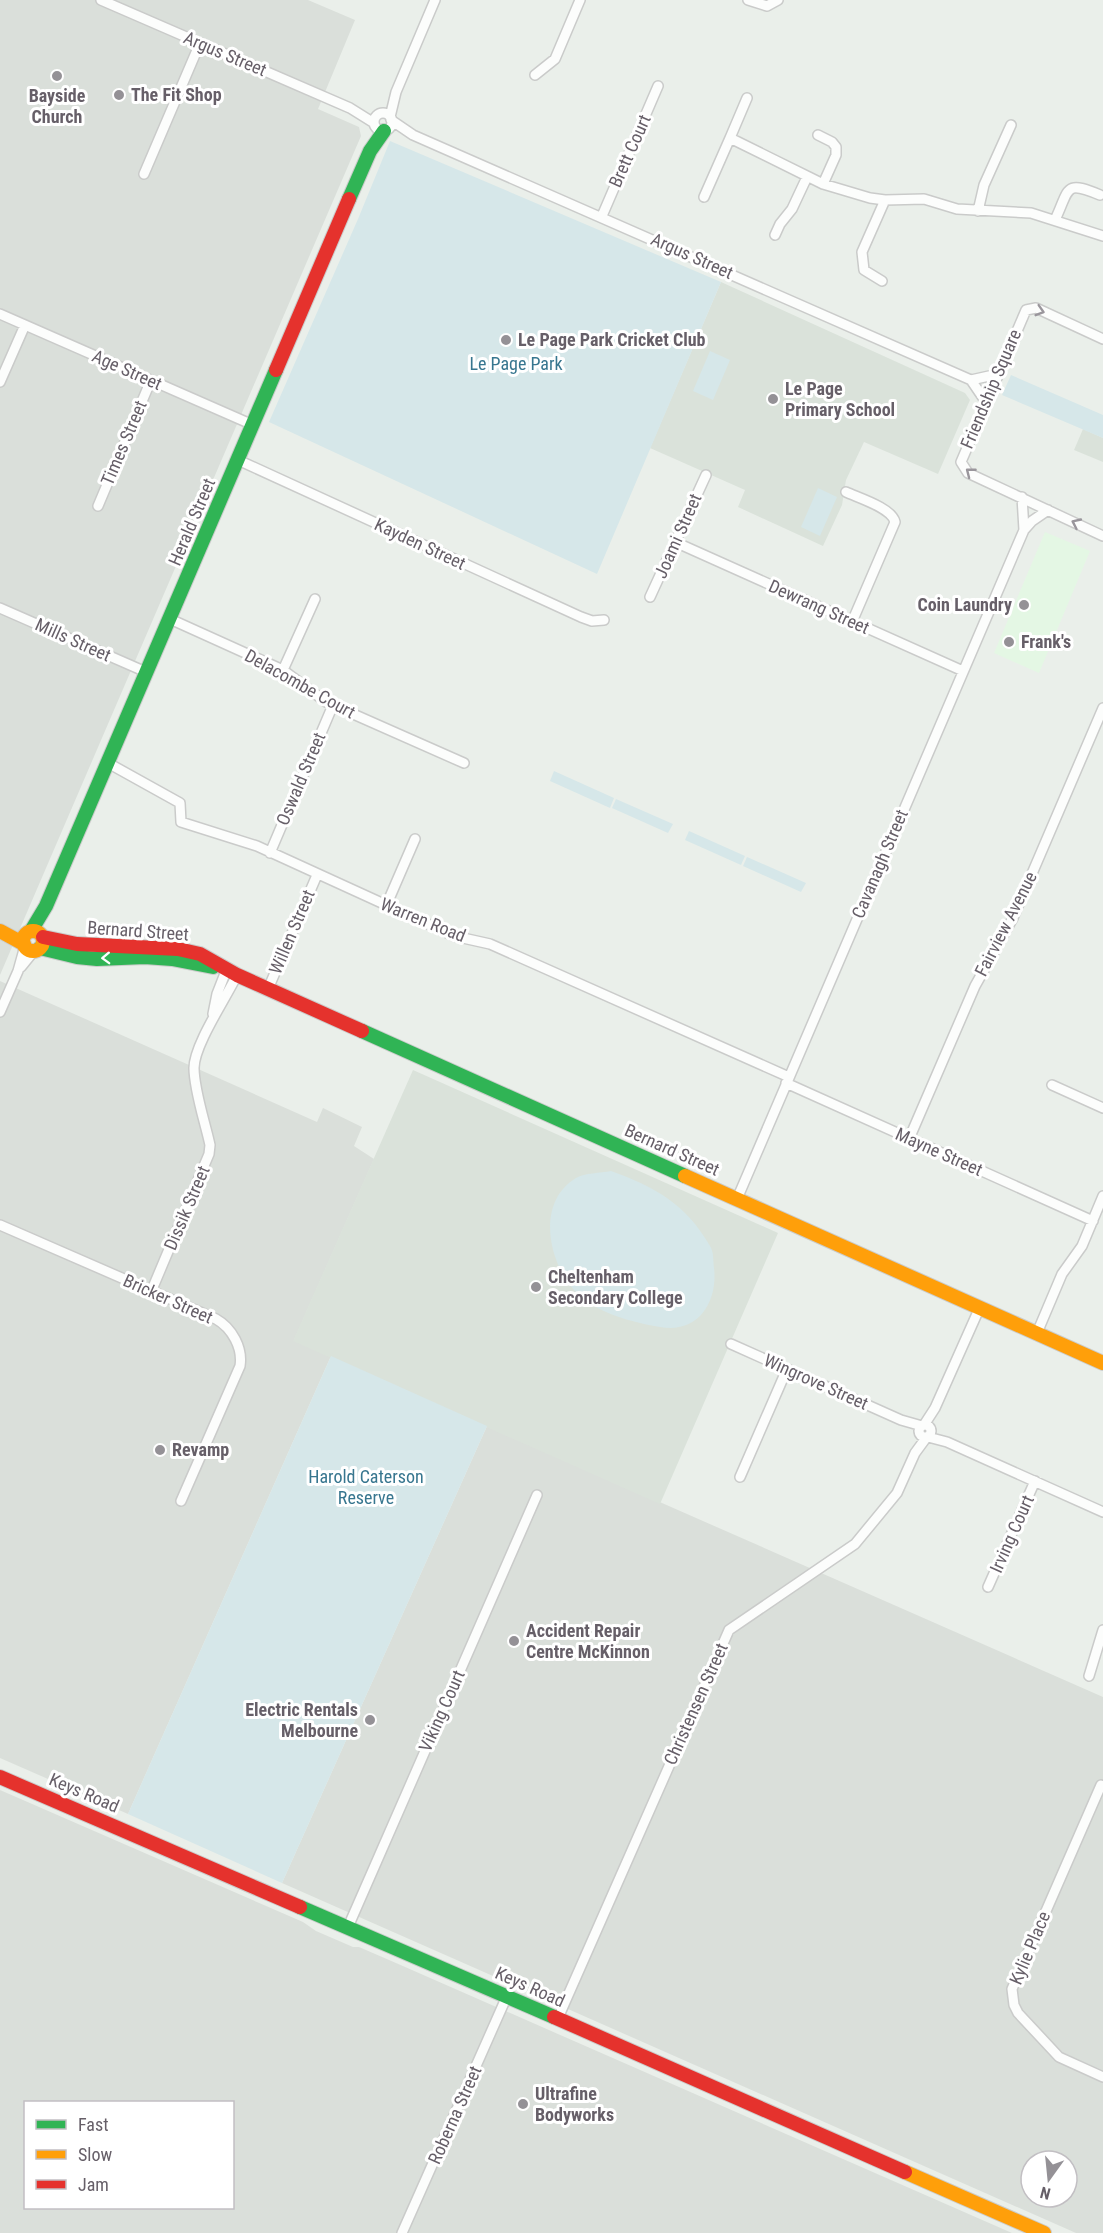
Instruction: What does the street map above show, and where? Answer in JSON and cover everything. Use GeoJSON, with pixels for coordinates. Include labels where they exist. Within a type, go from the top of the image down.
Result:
{"type":"FeatureCollection","features":[{"type":"Feature","properties":{"kind":"street","name":"Argus Street"},"geometry":{"type":"LineString","coordinates":[[101,0],[602,216],[971,380]]}},
{"type":"Feature","properties":{"kind":"street","name":"Herald Street"},"geometry":{"type":"LineString","coordinates":[[0,1012],[33,941],[435,0]]}},
{"type":"Feature","properties":{"kind":"street"},"geometry":{"type":"LineString","coordinates":[[535,75],[555,59],[580,0]]}},
{"type":"Feature","properties":{"kind":"street"},"geometry":{"type":"LineString","coordinates":[[748,0],[767,6],[778,0]]}},
{"type":"Feature","properties":{"kind":"street"},"geometry":{"type":"LineString","coordinates":[[144,174],[200,43]]}},
{"type":"Feature","properties":{"kind":"street","name":"Brett Court"},"geometry":{"type":"LineString","coordinates":[[602,216],[658,86]]}},
{"type":"Feature","properties":{"kind":"street"},"geometry":{"type":"LineString","coordinates":[[704,198],[747,98]]}},
{"type":"Feature","properties":{"kind":"street"},"geometry":{"type":"LineString","coordinates":[[978,211],[984,185],[1011,125]]}},
{"type":"Feature","properties":{"kind":"street"},"geometry":{"type":"LineString","coordinates":[[818,135],[832,142],[836,147],[836,155],[823,184]]}},
{"type":"Feature","properties":{"kind":"street"},"geometry":{"type":"LineString","coordinates":[[730,138],[823,184],[870,198],[924,199],[957,209],[1031,213],[1103,236]]}},
{"type":"Feature","properties":{"kind":"street"},"geometry":{"type":"LineString","coordinates":[[775,235],[780,224],[792,210],[807,177]]}},
{"type":"Feature","properties":{"kind":"street"},"geometry":{"type":"LineString","coordinates":[[1056,220],[1070,189],[1079,186],[1100,195]]}},
{"type":"Feature","properties":{"kind":"street"},"geometry":{"type":"LineString","coordinates":[[882,281],[864,270],[862,252],[885,200]]}},
{"type":"Feature","properties":{"kind":"street","name":"Friendship Square"},"geometry":{"type":"LineString","coordinates":[[1100,335],[1036,309],[1028,309],[1024,313],[961,464],[968,473],[1102,536]]}},
{"type":"Feature","properties":{"kind":"street","name":"Age Street"},"geometry":{"type":"LineString","coordinates":[[0,314],[253,425]]}},
{"type":"Feature","properties":{"kind":"street"},"geometry":{"type":"LineString","coordinates":[[0,382],[25,325]]}},
{"type":"Feature","properties":{"kind":"street"},"geometry":{"type":"LineString","coordinates":[[986,402],[971,380],[998,374]]}},
{"type":"Feature","properties":{"kind":"street","name":"Times Street"},"geometry":{"type":"LineString","coordinates":[[98,506],[151,380]]}},
{"type":"Feature","properties":{"kind":"street","name":"Kayden Street"},"geometry":{"type":"LineString","coordinates":[[238,460],[581,617],[592,621],[604,620]]}},
{"type":"Feature","properties":{"kind":"street","name":"Joami Street"},"geometry":{"type":"LineString","coordinates":[[650,597],[706,475]]}},
{"type":"Feature","properties":{"kind":"street"},"geometry":{"type":"LineString","coordinates":[[846,492],[888,511],[894,517],[895,522],[852,622]]}},
{"type":"Feature","properties":{"kind":"street","name":"Cavanagh Street"},"geometry":{"type":"LineString","coordinates":[[1022,497],[1024,530]]}},
{"type":"Feature","properties":{"kind":"street","name":"Cavanagh Street"},"geometry":{"type":"LineString","coordinates":[[737,1199],[1024,530],[1048,510]]}},
{"type":"Feature","properties":{"kind":"street","name":"Dewrang Street"},"geometry":{"type":"LineString","coordinates":[[675,542],[963,671]]}},
{"type":"Feature","properties":{"kind":"street"},"geometry":{"type":"LineString","coordinates":[[283,670],[315,599]]}},
{"type":"Feature","properties":{"kind":"street","name":"Mills Street"},"geometry":{"type":"LineString","coordinates":[[0,608],[147,672]]}},
{"type":"Feature","properties":{"kind":"street","name":"Delacombe Court"},"geometry":{"type":"LineString","coordinates":[[170,619],[283,670],[321,699],[333,705],[464,763]]}},
{"type":"Feature","properties":{"kind":"street","name":"Oswald Street"},"geometry":{"type":"LineString","coordinates":[[270,853],[333,705]]}},
{"type":"Feature","properties":{"kind":"street","name":"Fairview Avenue"},"geometry":{"type":"LineString","coordinates":[[909,1139],[975,986],[1013,918],[1103,708]]}},
{"type":"Feature","properties":{"kind":"street","name":"Warren Road"},"geometry":{"type":"LineString","coordinates":[[108,762],[180,803],[181,822],[256,846],[454,936],[490,944],[788,1080]]}},
{"type":"Feature","properties":{"kind":"street"},"geometry":{"type":"LineString","coordinates":[[386,906],[415,839]]}},
{"type":"Feature","properties":{"kind":"street","name":"Willen Street"},"geometry":{"type":"LineString","coordinates":[[268,989],[316,875]]}},
{"type":"Feature","properties":{"kind":"street","name":"Bernard Street"},"geometry":{"type":"LineString","coordinates":[[0,929],[77,957],[172,959],[232,973],[1103,1363]]}},
{"type":"Feature","properties":{"kind":"street","name":"Dissik Street"},"geometry":{"type":"LineString","coordinates":[[151,1292],[209,1154],[210,1145],[194,1068],[196,1056],[212,1020],[226,998],[232,973]]}},
{"type":"Feature","properties":{"kind":"street","name":"Mayne Street"},"geometry":{"type":"LineString","coordinates":[[788,1080],[909,1139],[1093,1221]]}},
{"type":"Feature","properties":{"kind":"street"},"geometry":{"type":"LineString","coordinates":[[1052,1085],[1103,1108]]}},
{"type":"Feature","properties":{"kind":"street"},"geometry":{"type":"LineString","coordinates":[[1037,1333],[1062,1274],[1080,1251],[1103,1196]]}},
{"type":"Feature","properties":{"kind":"street","name":"Bricker Street"},"geometry":{"type":"LineString","coordinates":[[0,1225],[222,1323],[231,1332],[242,1356],[239,1370],[181,1501]]}},
{"type":"Feature","properties":{"kind":"street","name":"Christensen Street"},"geometry":{"type":"LineString","coordinates":[[558,2019],[729,1630],[855,1544],[897,1494],[980,1307]]}},
{"type":"Feature","properties":{"kind":"street","name":"Wingrove Street"},"geometry":{"type":"LineString","coordinates":[[731,1344],[1103,1512]]}},
{"type":"Feature","properties":{"kind":"street"},"geometry":{"type":"LineString","coordinates":[[740,1476],[787,1369]]}},
{"type":"Feature","properties":{"kind":"street","name":"Irving Court"},"geometry":{"type":"LineString","coordinates":[[988,1587],[1035,1481]]}},
{"type":"Feature","properties":{"kind":"street","name":"Viking Court"},"geometry":{"type":"LineString","coordinates":[[348,1927],[537,1494]]}},
{"type":"Feature","properties":{"kind":"street"},"geometry":{"type":"LineString","coordinates":[[1089,1677],[1103,1630]]}},
{"type":"Feature","properties":{"kind":"street","name":"Keys Road"},"geometry":{"type":"LineString","coordinates":[[0,1777],[507,1996],[1040,2232]]}},
{"type":"Feature","properties":{"kind":"street","name":"Kylie Place"},"geometry":{"type":"LineString","coordinates":[[1101,1785],[1012,1989],[1014,2005],[1018,2013],[1059,2057],[1103,2078]]}},
{"type":"Feature","properties":{"kind":"street","name":"Roberna Street"},"geometry":{"type":"LineString","coordinates":[[402,2233],[507,1996]]}},
{"type":"Feature","properties":{"kind":"shaded area"},"geometry":{"type":"Polygon","coordinates":[[[0,0],[308,0],[355,20],[318,109],[359,127],[361,136],[0,975],[0,0]]]}},
{"type":"Feature","properties":{"kind":"shaded area","name":"Le Page Primary School"},"geometry":{"type":"Polygon","coordinates":[[[721,282],[965,393],[970,400],[938,474],[864,442],[846,480],[842,505],[823,546],[738,507],[745,490],[650,448],[721,282]]]}},
{"type":"Feature","properties":{"kind":"shaded area"},"geometry":{"type":"Polygon","coordinates":[[[1083,429],[1103,438],[1103,462],[1074,450],[1083,429]]]}},
{"type":"Feature","properties":{"kind":"shaded area"},"geometry":{"type":"Polygon","coordinates":[[[1045,532],[1090,551],[1039,673],[994,653],[1045,532]]]}},
{"type":"Feature","properties":{"kind":"shaded area"},"geometry":{"type":"Polygon","coordinates":[[[0,981],[317,1122],[323,1108],[362,1127],[354,1146],[374,1159],[294,1340],[331,1356],[128,1814],[0,1758],[0,981]]]}},
{"type":"Feature","properties":{"kind":"shaded area","name":"Cheltenham Secondary College"},"geometry":{"type":"Polygon","coordinates":[[[413,1070],[778,1233],[660,1504],[293,1341],[413,1070]]]}},
{"type":"Feature","properties":{"kind":"shaded area"},"geometry":{"type":"Polygon","coordinates":[[[487,1426],[1103,1697],[1103,2233],[1076,2233],[1022,2209],[1079,2209],[1079,2149],[1019,2149],[1019,2208],[282,1883],[487,1426]]]}},
{"type":"Feature","properties":{"kind":"shaded area"},"geometry":{"type":"Polygon","coordinates":[[[0,1790],[303,1922],[316,1931],[396,1963],[1012,2233],[0,2233],[0,1790]]]}},
{"type":"Feature","properties":{"kind":"green space","name":"Le Page Park"},"geometry":{"type":"Polygon","coordinates":[[[390,141],[721,282],[597,574],[269,422],[390,141]]]}},
{"type":"Feature","properties":{"kind":"green space"},"geometry":{"type":"Polygon","coordinates":[[[710,351],[730,360],[713,400],[693,391],[710,351]]]}},
{"type":"Feature","properties":{"kind":"green space"},"geometry":{"type":"Polygon","coordinates":[[[1011,375],[1103,415],[1103,438],[1002,395],[1011,375]]]}},
{"type":"Feature","properties":{"kind":"green space"},"geometry":{"type":"Polygon","coordinates":[[[818,488],[837,497],[820,536],[801,527],[818,488]]]}},
{"type":"Feature","properties":{"kind":"green space"},"geometry":{"type":"Polygon","coordinates":[[[554,771],[614,798],[610,808],[550,781],[554,771]]]}},
{"type":"Feature","properties":{"kind":"green space"},"geometry":{"type":"Polygon","coordinates":[[[616,799],[673,824],[668,833],[612,808],[616,799]]]}},
{"type":"Feature","properties":{"kind":"green space"},"geometry":{"type":"Polygon","coordinates":[[[689,831],[745,856],[741,865],[685,840],[689,831]]]}},
{"type":"Feature","properties":{"kind":"green space"},"geometry":{"type":"Polygon","coordinates":[[[747,857],[806,883],[801,892],[743,866],[747,857]]]}},
{"type":"Feature","properties":{"kind":"green space"},"geometry":{"type":"Polygon","coordinates":[[[611,1171],[642,1184],[680,1208],[701,1231],[711,1248],[713,1293],[703,1313],[685,1326],[660,1327],[637,1322],[592,1305],[574,1290],[558,1264],[550,1232],[555,1202],[563,1189],[576,1178],[611,1171]]]}},
{"type":"Feature","properties":{"kind":"green space","name":"Harold Caterson Reserve"},"geometry":{"type":"Polygon","coordinates":[[[331,1356],[487,1426],[282,1883],[128,1814],[331,1356]]]}},
{"type":"Feature","properties":{"kind":"traffic: fast"},"geometry":{"type":"LineString","coordinates":[[349,199],[370,151],[384,131]]}},
{"type":"Feature","properties":{"kind":"traffic: fast"},"geometry":{"type":"LineString","coordinates":[[31,931],[46,906],[276,370]]}},
{"type":"Feature","properties":{"kind":"traffic: fast"},"geometry":{"type":"LineString","coordinates":[[40,948],[77,957],[97,959],[145,957],[172,959],[213,967]]}},
{"type":"Feature","properties":{"kind":"traffic: fast"},"geometry":{"type":"LineString","coordinates":[[362,1031],[685,1176]]}},
{"type":"Feature","properties":{"kind":"traffic: fast"},"geometry":{"type":"LineString","coordinates":[[300,1907],[554,2017]]}},
{"type":"Feature","properties":{"kind":"traffic: slow"},"geometry":{"type":"LineString","coordinates":[[0,931],[24,944]]}},
{"type":"Feature","properties":{"kind":"traffic: slow"},"geometry":{"type":"LineString","coordinates":[[33,931],[40,934],[43,941],[40,948],[33,951],[26,948],[23,941],[26,934],[33,931]]}},
{"type":"Feature","properties":{"kind":"traffic: slow"},"geometry":{"type":"LineString","coordinates":[[685,1176],[1103,1363]]}},
{"type":"Feature","properties":{"kind":"traffic: slow"},"geometry":{"type":"LineString","coordinates":[[905,2172],[1044,2233]]}},
{"type":"Feature","properties":{"kind":"traffic: jam"},"geometry":{"type":"LineString","coordinates":[[276,370],[349,199]]}},
{"type":"Feature","properties":{"kind":"traffic: jam"},"geometry":{"type":"LineString","coordinates":[[43,937],[77,944],[178,949],[200,954],[237,975],[362,1031]]}},
{"type":"Feature","properties":{"kind":"traffic: jam"},"geometry":{"type":"LineString","coordinates":[[0,1777],[300,1907]]}},
{"type":"Feature","properties":{"kind":"traffic: jam"},"geometry":{"type":"LineString","coordinates":[[554,2017],[905,2172]]}},
{"type":"Feature","properties":{"kind":"place","name":"Bayside Church"},"geometry":{"type":"Point","coordinates":[57,76]}},
{"type":"Feature","properties":{"kind":"place","name":"The Fit Shop"},"geometry":{"type":"Point","coordinates":[119,95]}},
{"type":"Feature","properties":{"kind":"place","name":"Le Page Park Cricket Club"},"geometry":{"type":"Point","coordinates":[506,340]}},
{"type":"Feature","properties":{"kind":"place","name":"Le Page Primary School"},"geometry":{"type":"Point","coordinates":[773,399]}},
{"type":"Feature","properties":{"kind":"place","name":"Coin Laundry"},"geometry":{"type":"Point","coordinates":[1024,605]}},
{"type":"Feature","properties":{"kind":"place","name":"Frank's"},"geometry":{"type":"Point","coordinates":[1009,642]}},
{"type":"Feature","properties":{"kind":"place","name":"Cheltenham Secondary College"},"geometry":{"type":"Point","coordinates":[536,1287]}},
{"type":"Feature","properties":{"kind":"place","name":"Revamp"},"geometry":{"type":"Point","coordinates":[160,1450]}},
{"type":"Feature","properties":{"kind":"place","name":"Accident Repair Centre McKinnon"},"geometry":{"type":"Point","coordinates":[514,1641]}},
{"type":"Feature","properties":{"kind":"place","name":"Electric Rentals Melbourne"},"geometry":{"type":"Point","coordinates":[370,1720]}},
{"type":"Feature","properties":{"kind":"place","name":"Ultrafine Bodyworks"},"geometry":{"type":"Point","coordinates":[523,2104]}}]}
